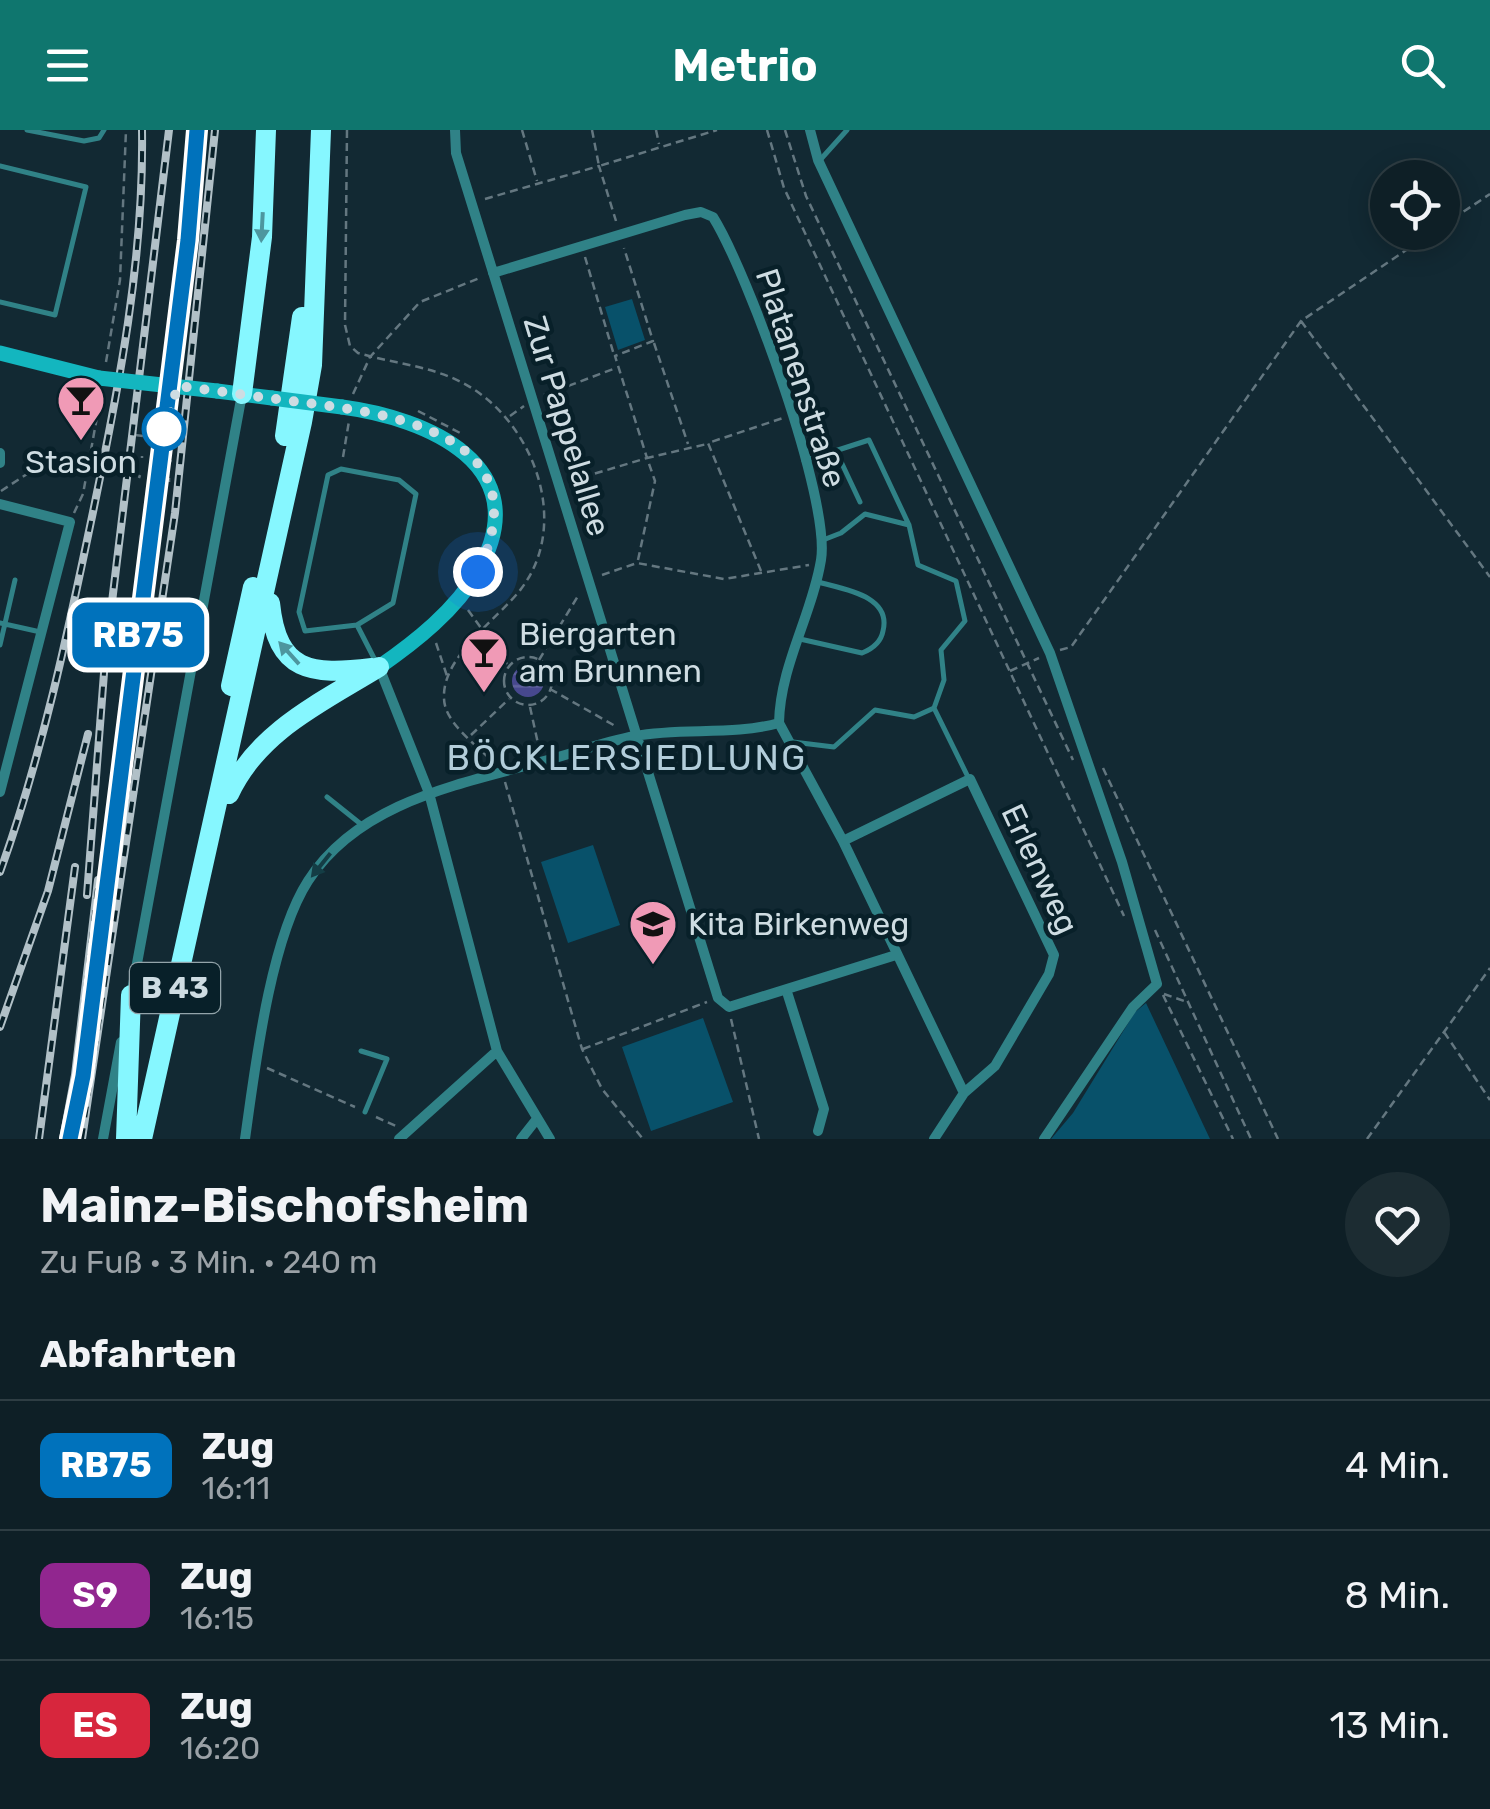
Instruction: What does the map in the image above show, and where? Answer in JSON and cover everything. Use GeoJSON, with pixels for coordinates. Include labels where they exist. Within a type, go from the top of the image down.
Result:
{"type":"FeatureCollection","features":[{"type":"Feature","properties":{"kind":"highway"},"geometry":{"type":"LineString","coordinates":[[242,394],[262,237],[266,130]]}},
{"type":"Feature","properties":{"kind":"highway","name":"B 43"},"geometry":{"type":"LineString","coordinates":[[128,1139],[288,421],[305,288],[309,130]]}},
{"type":"Feature","properties":{"kind":"highway","name":"B 43"},"geometry":{"type":"LineString","coordinates":[[142,1139],[274,557],[312,365],[321,130]]}},
{"type":"Feature","properties":{"kind":"highway"},"geometry":{"type":"LineString","coordinates":[[274,557],[271,611],[285,653],[312,670],[379,667]]}},
{"type":"Feature","properties":{"kind":"highway"},"geometry":{"type":"LineString","coordinates":[[210,837],[238,775],[265,740],[379,667]]}},
{"type":"Feature","properties":{"kind":"highway"},"geometry":{"type":"LineString","coordinates":[[128,1139],[131,995]]}},
{"type":"Feature","properties":{"kind":"street","name":"Zur Pappelallee"},"geometry":{"type":"LineString","coordinates":[[455,130],[456,154],[718,998]]}},
{"type":"Feature","properties":{"kind":"street"},"geometry":{"type":"LineString","coordinates":[[810,130],[818,160],[1050,653],[1122,862],[1160,988],[1133,1007],[1044,1139]]}},
{"type":"Feature","properties":{"kind":"street","name":"Platanenstraße"},"geometry":{"type":"LineString","coordinates":[[493,273],[685,215],[701,212],[713,217],[758,310],[823,540],[821,563],[779,696],[779,723]]}},
{"type":"Feature","properties":{"kind":"street"},"geometry":{"type":"LineString","coordinates":[[0,353],[103,374],[423,425],[449,438],[475,462],[486,484],[493,519],[490,543],[478,572],[422,633],[379,667],[430,794],[496,1050],[550,1139]]}},
{"type":"Feature","properties":{"kind":"street"},"geometry":{"type":"LineString","coordinates":[[103,1139],[242,394]]}},
{"type":"Feature","properties":{"kind":"street"},"geometry":{"type":"LineString","coordinates":[[0,452],[0,462]]}},
{"type":"Feature","properties":{"kind":"street"},"geometry":{"type":"LineString","coordinates":[[0,504],[70,522],[0,792]]}},
{"type":"Feature","properties":{"kind":"street"},"geometry":{"type":"LineString","coordinates":[[246,1139],[256,1063],[296,903],[321,863],[362,825],[430,794],[636,736],[758,729],[779,723],[793,742],[843,840],[964,1093],[934,1139]]}},
{"type":"Feature","properties":{"kind":"street","name":"Erlenweg"},"geometry":{"type":"LineString","coordinates":[[843,840],[970,779],[1054,955],[1050,974],[995,1066],[964,1093]]}},
{"type":"Feature","properties":{"kind":"street"},"geometry":{"type":"LineString","coordinates":[[718,998],[729,1008],[896,955]]}},
{"type":"Feature","properties":{"kind":"street"},"geometry":{"type":"LineString","coordinates":[[787,992],[824,1109],[818,1131]]}},
{"type":"Feature","properties":{"kind":"street"},"geometry":{"type":"LineString","coordinates":[[402,1134],[496,1050]]}},
{"type":"Feature","properties":{"kind":"street"},"geometry":{"type":"LineString","coordinates":[[521,1139],[536,1120]]}},
{"type":"Feature","properties":{"kind":"lane"},"geometry":{"type":"LineString","coordinates":[[27,130],[84,141],[98,138],[104,130]]}},
{"type":"Feature","properties":{"kind":"lane"},"geometry":{"type":"LineString","coordinates":[[818,160],[830,154],[847,130]]}},
{"type":"Feature","properties":{"kind":"lane"},"geometry":{"type":"LineString","coordinates":[[0,166],[86,187],[55,315],[0,302]]}},
{"type":"Feature","properties":{"kind":"lane"},"geometry":{"type":"LineString","coordinates":[[793,742],[834,747],[876,710],[914,717],[934,708],[944,680],[941,650],[966,621],[956,581],[918,565],[909,524],[870,440],[804,462]]}},
{"type":"Feature","properties":{"kind":"lane"},"geometry":{"type":"LineString","coordinates":[[836,451],[860,502]]}},
{"type":"Feature","properties":{"kind":"lane"},"geometry":{"type":"LineString","coordinates":[[341,469],[399,480],[416,494],[392,603],[357,625],[305,631],[300,622],[328,475],[341,469]]}},
{"type":"Feature","properties":{"kind":"lane"},"geometry":{"type":"LineString","coordinates":[[823,540],[841,533],[865,514],[909,524]]}},
{"type":"Feature","properties":{"kind":"lane"},"geometry":{"type":"LineString","coordinates":[[0,645],[15,580]]}},
{"type":"Feature","properties":{"kind":"lane"},"geometry":{"type":"LineString","coordinates":[[797,638],[851,654],[871,649],[883,632],[882,611],[875,602],[815,582]]}},
{"type":"Feature","properties":{"kind":"lane"},"geometry":{"type":"LineString","coordinates":[[3,624],[36,632]]}},
{"type":"Feature","properties":{"kind":"lane"},"geometry":{"type":"LineString","coordinates":[[357,625],[379,667]]}},
{"type":"Feature","properties":{"kind":"lane"},"geometry":{"type":"LineString","coordinates":[[934,708],[970,779]]}},
{"type":"Feature","properties":{"kind":"lane"},"geometry":{"type":"LineString","coordinates":[[327,797],[362,825]]}},
{"type":"Feature","properties":{"kind":"lane"},"geometry":{"type":"LineString","coordinates":[[361,1052],[387,1059],[364,1112]]}},
{"type":"Feature","properties":{"kind":"path"},"geometry":{"type":"LineString","coordinates":[[70,522],[82,494],[120,280],[126,130]]}},
{"type":"Feature","properties":{"kind":"path"},"geometry":{"type":"LineString","coordinates":[[347,130],[345,325],[350,346],[370,356]]}},
{"type":"Feature","properties":{"kind":"path"},"geometry":{"type":"LineString","coordinates":[[522,130],[537,181]]}},
{"type":"Feature","properties":{"kind":"path"},"geometry":{"type":"LineString","coordinates":[[592,130],[620,235],[689,447]]}},
{"type":"Feature","properties":{"kind":"path"},"geometry":{"type":"LineString","coordinates":[[656,130],[659,146]]}},
{"type":"Feature","properties":{"kind":"path"},"geometry":{"type":"LineString","coordinates":[[472,203],[717,130]]}},
{"type":"Feature","properties":{"kind":"path"},"geometry":{"type":"LineString","coordinates":[[767,130],[784,188],[1128,925]]}},
{"type":"Feature","properties":{"kind":"path"},"geometry":{"type":"LineString","coordinates":[[785,130],[806,196],[1076,766]]}},
{"type":"Feature","properties":{"kind":"path"},"geometry":{"type":"LineString","coordinates":[[1460,214],[1490,194]]}},
{"type":"Feature","properties":{"kind":"path"},"geometry":{"type":"LineString","coordinates":[[581,246],[656,481],[637,564]]}},
{"type":"Feature","properties":{"kind":"path"},"geometry":{"type":"LineString","coordinates":[[1010,671],[1071,647],[1301,321],[1406,250]]}},
{"type":"Feature","properties":{"kind":"path"},"geometry":{"type":"LineString","coordinates":[[363,400],[351,398],[370,356],[420,302],[493,273]]}},
{"type":"Feature","properties":{"kind":"path"},"geometry":{"type":"LineString","coordinates":[[1301,321],[1490,576]]}},
{"type":"Feature","properties":{"kind":"path"},"geometry":{"type":"LineString","coordinates":[[615,356],[654,341]]}},
{"type":"Feature","properties":{"kind":"path"},"geometry":{"type":"LineString","coordinates":[[540,396],[618,368]]}},
{"type":"Feature","properties":{"kind":"path"},"geometry":{"type":"LineString","coordinates":[[412,410],[445,421],[469,439]]}},
{"type":"Feature","properties":{"kind":"path"},"geometry":{"type":"LineString","coordinates":[[341,469],[346,414]]}},
{"type":"Feature","properties":{"kind":"path"},"geometry":{"type":"LineString","coordinates":[[559,484],[708,444],[790,416]]}},
{"type":"Feature","properties":{"kind":"path"},"geometry":{"type":"LineString","coordinates":[[135,435],[152,437]]}},
{"type":"Feature","properties":{"kind":"path"},"geometry":{"type":"LineString","coordinates":[[144,446],[145,436]]}},
{"type":"Feature","properties":{"kind":"path"},"geometry":{"type":"LineString","coordinates":[[172,449],[170,440],[180,441]]}},
{"type":"Feature","properties":{"kind":"path"},"geometry":{"type":"LineString","coordinates":[[708,444],[761,572]]}},
{"type":"Feature","properties":{"kind":"path"},"geometry":{"type":"LineString","coordinates":[[0,492],[44,462],[61,462]]}},
{"type":"Feature","properties":{"kind":"path"},"geometry":{"type":"LineString","coordinates":[[539,660],[588,580],[637,564],[724,579],[821,563]]}},
{"type":"Feature","properties":{"kind":"path"},"geometry":{"type":"LineString","coordinates":[[456,621],[467,608],[509,667]]}},
{"type":"Feature","properties":{"kind":"path"},"geometry":{"type":"LineString","coordinates":[[445,633],[434,645],[448,678],[444,698],[448,715],[503,772],[582,1049],[602,1089],[643,1139]]}},
{"type":"Feature","properties":{"kind":"path"},"geometry":{"type":"LineString","coordinates":[[520,658],[539,660],[549,670],[550,689],[542,700],[530,705],[510,698],[504,685],[509,667],[520,658]]}},
{"type":"Feature","properties":{"kind":"path"},"geometry":{"type":"LineString","coordinates":[[550,689],[636,736]]}},
{"type":"Feature","properties":{"kind":"path"},"geometry":{"type":"LineString","coordinates":[[470,736],[510,698]]}},
{"type":"Feature","properties":{"kind":"path"},"geometry":{"type":"LineString","coordinates":[[530,705],[542,762]]}},
{"type":"Feature","properties":{"kind":"path"},"geometry":{"type":"LineString","coordinates":[[1100,761],[1278,1139]]}},
{"type":"Feature","properties":{"kind":"path"},"geometry":{"type":"LineString","coordinates":[[1150,919],[1251,1139]]}},
{"type":"Feature","properties":{"kind":"path"},"geometry":{"type":"LineString","coordinates":[[1367,1139],[1490,968]]}},
{"type":"Feature","properties":{"kind":"path"},"geometry":{"type":"LineString","coordinates":[[1160,988],[1187,1002]]}},
{"type":"Feature","properties":{"kind":"path"},"geometry":{"type":"LineString","coordinates":[[1160,988],[1233,1139]]}},
{"type":"Feature","properties":{"kind":"path"},"geometry":{"type":"LineString","coordinates":[[582,1049],[718,998]]}},
{"type":"Feature","properties":{"kind":"path"},"geometry":{"type":"LineString","coordinates":[[729,1008],[759,1139]]}},
{"type":"Feature","properties":{"kind":"path"},"geometry":{"type":"LineString","coordinates":[[1444,1032],[1490,1100]]}},
{"type":"Feature","properties":{"kind":"path"},"geometry":{"type":"LineString","coordinates":[[256,1063],[364,1112],[402,1134]]}},
{"type":"Feature","properties":{"kind":"shaded area"},"geometry":{"type":"Polygon","coordinates":[[[632,299],[645,340],[618,350],[605,307],[632,299]]]}},
{"type":"Feature","properties":{"kind":"shaded area"},"geometry":{"type":"Polygon","coordinates":[[[528,665],[539,670],[544,681],[539,692],[528,697],[517,692],[512,681],[517,670],[528,665]]]}},
{"type":"Feature","properties":{"kind":"shaded area"},"geometry":{"type":"Polygon","coordinates":[[[593,845],[620,925],[568,943],[541,862],[593,845]]]}},
{"type":"Feature","properties":{"kind":"shaded area"},"geometry":{"type":"Polygon","coordinates":[[[1146,1003],[1210,1139],[1051,1139],[1073,1113],[1135,1012],[1146,1003]]]}},
{"type":"Feature","properties":{"kind":"shaded area"},"geometry":{"type":"Polygon","coordinates":[[[703,1018],[733,1102],[651,1131],[622,1047],[703,1018]]]}},
{"type":"Feature","properties":{"kind":"railway"},"geometry":{"type":"LineString","coordinates":[[0,872],[53,694],[112,417],[134,275],[142,130]]}},
{"type":"Feature","properties":{"kind":"railway"},"geometry":{"type":"LineString","coordinates":[[87,895],[105,660],[169,130]]}},
{"type":"Feature","properties":{"kind":"railway"},"geometry":{"type":"LineString","coordinates":[[106,897],[188,240],[197,130]]}},
{"type":"Feature","properties":{"kind":"railway"},"geometry":{"type":"LineString","coordinates":[[82,1139],[175,513],[215,130]]}},
{"type":"Feature","properties":{"kind":"railway"},"geometry":{"type":"LineString","coordinates":[[0,1027],[48,891],[88,734]]}},
{"type":"Feature","properties":{"kind":"railway"},"geometry":{"type":"LineString","coordinates":[[39,1139],[75,867]]}},
{"type":"Feature","properties":{"kind":"railway"},"geometry":{"type":"LineString","coordinates":[[63,1139],[75,1075],[98,880]]}},
{"type":"Feature","properties":{"kind":"train","name":"RB75"},"geometry":{"type":"LineString","coordinates":[[70,1139],[83,1076],[97,966],[188,240],[197,130]]}},
{"type":"Feature","properties":{"kind":"place","name":"Stasion"},"geometry":{"type":"Point","coordinates":[81,442]}},
{"type":"Feature","properties":{"kind":"place","name":"Biergarten am Brunnen"},"geometry":{"type":"Point","coordinates":[484,694]}},
{"type":"Feature","properties":{"kind":"place","name":"Kita Birkenweg"},"geometry":{"type":"Point","coordinates":[653,966]}},
{"type":"Feature","properties":{"kind":"district","name":"BÖCKLERSIEDLUNG"},"geometry":{"type":"Point","coordinates":[627,758]}},
{"type":"Feature","properties":{"kind":"route"},"geometry":{"type":"LineString","coordinates":[[164,429],[178,386],[378,412],[436,430],[475,462],[490,495],[492,531],[478,572]]}}]}
